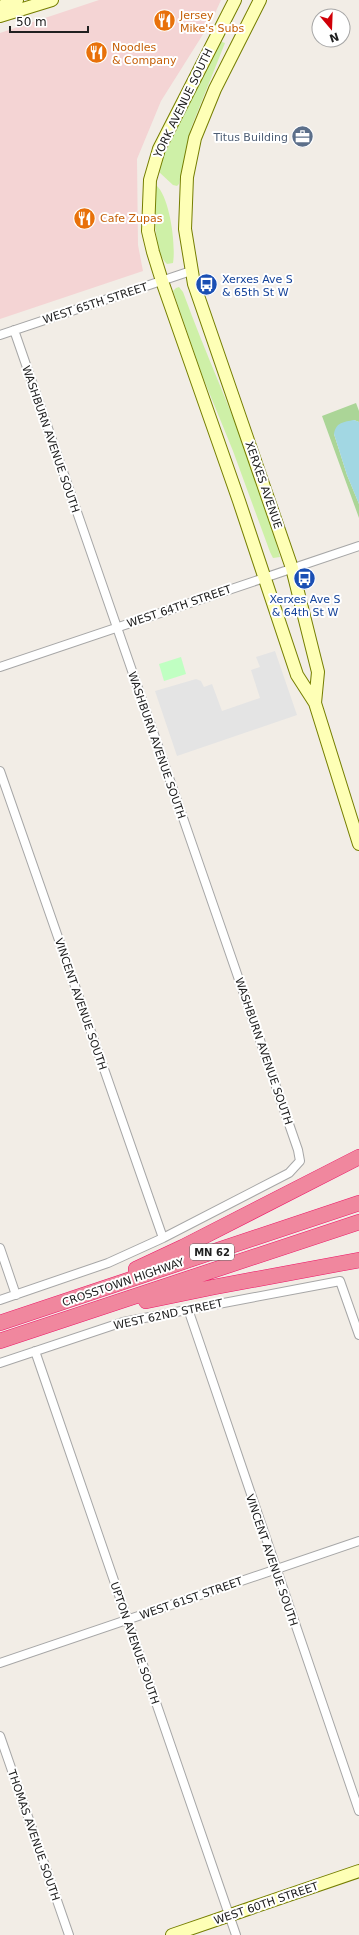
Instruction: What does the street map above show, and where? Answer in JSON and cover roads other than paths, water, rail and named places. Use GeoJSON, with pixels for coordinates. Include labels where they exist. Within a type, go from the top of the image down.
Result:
{"type":"FeatureCollection","features":[{"type":"Feature","properties":{"kind":"highway"},"geometry":{"type":"LineString","coordinates":[[66,1301],[183,1247],[359,1157]]}},
{"type":"Feature","properties":{"kind":"highway","name":"CROSSTOWN HIGHWAY"},"geometry":{"type":"LineString","coordinates":[[0,1323],[359,1203]]}},
{"type":"Feature","properties":{"kind":"highway","name":"CROSSTOWN HIGHWAY"},"geometry":{"type":"LineString","coordinates":[[0,1340],[359,1222]]}},
{"type":"Feature","properties":{"kind":"highway"},"geometry":{"type":"LineString","coordinates":[[69,1317],[214,1286],[359,1260]]}},
{"type":"Feature","properties":{"kind":"street"},"geometry":{"type":"LineString","coordinates":[[0,7],[18,0]]}},
{"type":"Feature","properties":{"kind":"street"},"geometry":{"type":"LineString","coordinates":[[0,16],[52,0]]}},
{"type":"Feature","properties":{"kind":"street","name":"YORK AVENUE SOUTH"},"geometry":{"type":"LineString","coordinates":[[162,281],[152,252],[148,231],[150,180],[159,149],[220,26],[228,13],[233,0]]}},
{"type":"Feature","properties":{"kind":"street","name":"YORK AVENUE SOUTH"},"geometry":{"type":"LineString","coordinates":[[191,271],[185,229],[187,177],[195,138],[214,89],[260,0]]}},
{"type":"Feature","properties":{"kind":"street","name":"WEST 65TH STREET"},"geometry":{"type":"LineString","coordinates":[[0,335],[191,271]]}},
{"type":"Feature","properties":{"kind":"street","name":"XERXES AVENUE"},"geometry":{"type":"LineString","coordinates":[[191,271],[292,568],[318,672],[315,703]]}},
{"type":"Feature","properties":{"kind":"street","name":"XERXES AVENUE"},"geometry":{"type":"LineString","coordinates":[[162,281],[265,577],[297,675],[315,703],[359,844]]}},
{"type":"Feature","properties":{"kind":"street","name":"WASHBURN AVENUE SOUTH"},"geometry":{"type":"LineString","coordinates":[[14,330],[298,1150],[300,1161],[289,1173],[163,1238]]}},
{"type":"Feature","properties":{"kind":"street","name":"WEST 64TH STREET"},"geometry":{"type":"LineString","coordinates":[[0,667],[359,546]]}},
{"type":"Feature","properties":{"kind":"street","name":"VINCENT AVENUE SOUTH"},"geometry":{"type":"LineString","coordinates":[[0,771],[163,1238]]}},
{"type":"Feature","properties":{"kind":"street"},"geometry":{"type":"LineString","coordinates":[[0,1300],[108,1263],[163,1238]]}},
{"type":"Feature","properties":{"kind":"street"},"geometry":{"type":"LineString","coordinates":[[0,1248],[16,1295]]}},
{"type":"Feature","properties":{"kind":"street","name":"WEST 62ND STREET"},"geometry":{"type":"LineString","coordinates":[[0,1363],[123,1322],[340,1281],[359,1335]]}},
{"type":"Feature","properties":{"kind":"street","name":"VINCENT AVENUE SOUTH"},"geometry":{"type":"LineString","coordinates":[[188,1309],[359,1811]]}},
{"type":"Feature","properties":{"kind":"street","name":"UPTON AVENUE SOUTH"},"geometry":{"type":"LineString","coordinates":[[35,1351],[236,1935]]}},
{"type":"Feature","properties":{"kind":"street","name":"WEST 61ST STREET"},"geometry":{"type":"LineString","coordinates":[[0,1663],[204,1592],[276,1570],[359,1541]]}},
{"type":"Feature","properties":{"kind":"street","name":"THOMAS AVENUE SOUTH"},"geometry":{"type":"LineString","coordinates":[[0,1736],[69,1935]]}},
{"type":"Feature","properties":{"kind":"street","name":"WEST 60TH STREET"},"geometry":{"type":"LineString","coordinates":[[172,1935],[359,1870]]}},
{"type":"Feature","properties":{"kind":"water"},"geometry":{"type":"Polygon","coordinates":[[[354,420],[359,422],[359,504],[347,475],[334,434],[339,425],[344,422],[354,420]]]}},
{"type":"Feature","properties":{"kind":"place","name":"Jersey Mike's Subs"},"geometry":{"type":"Point","coordinates":[164,21]}},
{"type":"Feature","properties":{"kind":"place","name":"Noodles & Company"},"geometry":{"type":"Point","coordinates":[96,53]}},
{"type":"Feature","properties":{"kind":"place","name":"Titus Building"},"geometry":{"type":"Point","coordinates":[303,137]}},
{"type":"Feature","properties":{"kind":"place","name":"Cafe Zupas"},"geometry":{"type":"Point","coordinates":[85,218]}},
{"type":"Feature","properties":{"kind":"place","name":"Xerxes Ave S & 65th St W"},"geometry":{"type":"Point","coordinates":[207,285]}},
{"type":"Feature","properties":{"kind":"place","name":"Xerxes Ave S & 64th St W"},"geometry":{"type":"Point","coordinates":[305,579]}}]}
